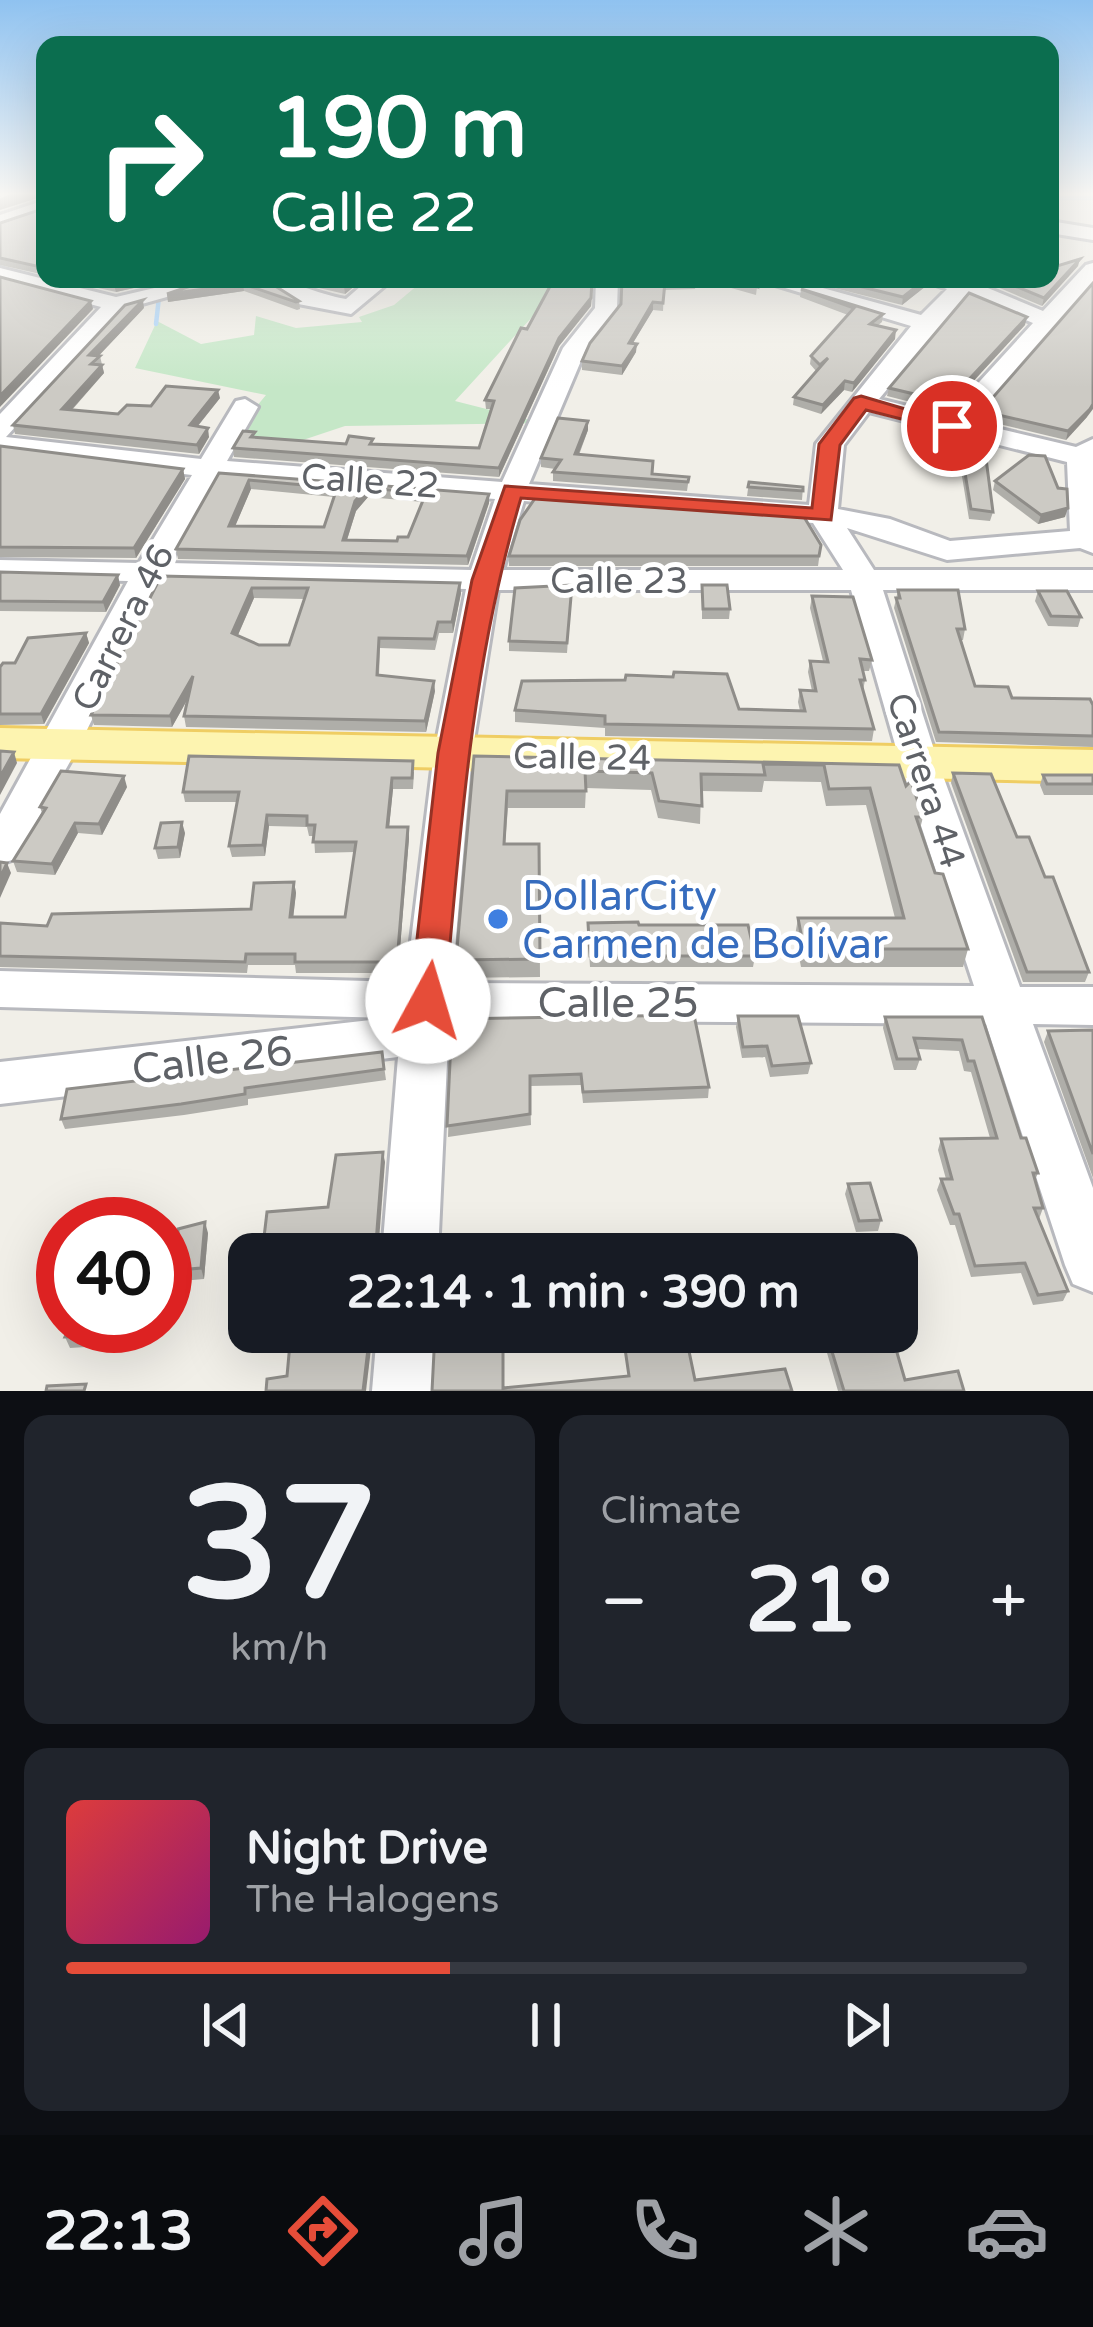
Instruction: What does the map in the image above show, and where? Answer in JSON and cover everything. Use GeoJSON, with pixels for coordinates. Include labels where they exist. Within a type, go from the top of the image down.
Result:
{"type":"FeatureCollection","features":[{"type":"Feature","properties":{"kind":"main road","name":"Calle 24"},"geometry":{"type":"LineString","coordinates":[[0,743],[1093,766]]}},
{"type":"Feature","properties":{"kind":"street"},"geometry":{"type":"LineString","coordinates":[[952,426],[1093,269]]}},
{"type":"Feature","properties":{"kind":"street"},"geometry":{"type":"LineString","coordinates":[[0,274],[36,281]]}},
{"type":"Feature","properties":{"kind":"street"},"geometry":{"type":"LineString","coordinates":[[0,304],[36,284]]}},
{"type":"Feature","properties":{"kind":"street"},"geometry":{"type":"LineString","coordinates":[[60,288],[116,304],[183,288]]}},
{"type":"Feature","properties":{"kind":"street"},"geometry":{"type":"LineString","coordinates":[[286,288],[301,298],[351,308],[372,288]]}},
{"type":"Feature","properties":{"kind":"street"},"geometry":{"type":"LineString","coordinates":[[411,1233],[452,753],[484,580],[512,491],[575,348],[606,309],[607,288]]}},
{"type":"Feature","properties":{"kind":"street"},"geometry":{"type":"LineString","coordinates":[[799,288],[926,323]]}},
{"type":"Feature","properties":{"kind":"street"},"geometry":{"type":"LineString","coordinates":[[823,515],[830,444],[926,323],[961,288]]}},
{"type":"Feature","properties":{"kind":"street"},"geometry":{"type":"LineString","coordinates":[[968,288],[1046,320]]}},
{"type":"Feature","properties":{"kind":"street"},"geometry":{"type":"LineString","coordinates":[[1066,298],[1093,303]]}},
{"type":"Feature","properties":{"kind":"street"},"geometry":{"type":"LineString","coordinates":[[0,430],[116,304]]}},
{"type":"Feature","properties":{"kind":"street"},"geometry":{"type":"LineString","coordinates":[[861,402],[952,426],[1087,452],[1090,540]]}},
{"type":"Feature","properties":{"kind":"street","name":"Carrera 46"},"geometry":{"type":"LineString","coordinates":[[0,849],[62,744],[149,572],[245,407]]}},
{"type":"Feature","properties":{"kind":"street","name":"Calle 22"},"geometry":{"type":"LineString","coordinates":[[0,444],[207,468],[823,515],[880,525],[947,551],[1090,540]]}},
{"type":"Feature","properties":{"kind":"street","name":"Carrera 44"},"geometry":{"type":"LineString","coordinates":[[823,515],[864,579],[919,762],[1093,1265]]}},
{"type":"Feature","properties":{"kind":"street","name":"Calle 23"},"geometry":{"type":"LineString","coordinates":[[0,569],[484,580],[1093,580]]}},
{"type":"Feature","properties":{"kind":"street","name":"Calle 25"},"geometry":{"type":"LineString","coordinates":[[0,989],[426,1018],[1003,1004],[1093,1006]]}},
{"type":"Feature","properties":{"kind":"street","name":"Calle 26"},"geometry":{"type":"LineString","coordinates":[[0,1083],[426,1018]]}},
{"type":"Feature","properties":{"kind":"street"},"geometry":{"type":"LineString","coordinates":[[402,1391],[405,1353]]}},
{"type":"Feature","properties":{"kind":"green space"},"geometry":{"type":"Polygon","coordinates":[[[414,288],[559,288],[455,401],[542,423],[345,426],[282,447],[237,430],[266,395],[135,368],[157,321],[201,344],[254,335],[256,316],[296,328],[362,322],[359,317],[394,305],[414,288]]]}},
{"type":"Feature","properties":{"kind":"building"},"geometry":{"type":"Polygon","coordinates":[[[0,258],[36,258],[36,266],[0,258]]]}},
{"type":"Feature","properties":{"kind":"building"},"geometry":{"type":"Polygon","coordinates":[[[1080,259],[1059,282],[1059,265],[1080,259]]]}},
{"type":"Feature","properties":{"kind":"building"},"geometry":{"type":"Polygon","coordinates":[[[0,277],[91,301],[0,396],[0,277]]]}},
{"type":"Feature","properties":{"kind":"building"},"geometry":{"type":"Polygon","coordinates":[[[1093,283],[1090,409],[1068,431],[981,411],[1093,283]]]}},
{"type":"Feature","properties":{"kind":"building"},"geometry":{"type":"Polygon","coordinates":[[[255,288],[278,288],[296,302],[255,288]]]}},
{"type":"Feature","properties":{"kind":"building"},"geometry":{"type":"Polygon","coordinates":[[[549,288],[592,288],[591,298],[559,338],[499,468],[233,448],[243,431],[255,432],[251,437],[346,444],[349,436],[373,439],[370,444],[479,448],[494,401],[485,400],[521,328],[527,329],[549,288]]]}},
{"type":"Feature","properties":{"kind":"building"},"geometry":{"type":"Polygon","coordinates":[[[622,288],[664,288],[663,303],[653,302],[629,343],[637,344],[622,366],[582,361],[590,343],[621,304],[622,288]]]}},
{"type":"Feature","properties":{"kind":"building"},"geometry":{"type":"Polygon","coordinates":[[[866,288],[914,288],[903,297],[866,288]]]}},
{"type":"Feature","properties":{"kind":"building"},"geometry":{"type":"Polygon","coordinates":[[[1020,288],[1053,288],[1044,298],[1020,288]]]}},
{"type":"Feature","properties":{"kind":"building"},"geometry":{"type":"Polygon","coordinates":[[[801,289],[883,314],[870,324],[896,330],[854,383],[845,381],[823,405],[794,397],[828,358],[820,365],[811,356],[854,308],[801,289]]]}},
{"type":"Feature","properties":{"kind":"building"},"geometry":{"type":"Polygon","coordinates":[[[969,293],[1027,317],[948,402],[889,388],[969,293]]]}},
{"type":"Feature","properties":{"kind":"building"},"geometry":{"type":"Polygon","coordinates":[[[143,300],[89,355],[100,356],[91,364],[102,365],[62,409],[118,414],[127,405],[151,406],[166,386],[218,390],[190,425],[208,428],[197,445],[13,425],[125,305],[143,300]]]}},
{"type":"Feature","properties":{"kind":"building"},"geometry":{"type":"Polygon","coordinates":[[[558,418],[588,421],[575,454],[653,461],[652,474],[689,477],[688,482],[553,472],[561,460],[541,458],[558,418]]]}},
{"type":"Feature","properties":{"kind":"building"},"geometry":{"type":"Polygon","coordinates":[[[0,446],[183,469],[134,548],[0,547],[0,446]]]}},
{"type":"Feature","properties":{"kind":"building"},"geometry":{"type":"Polygon","coordinates":[[[961,449],[985,451],[993,512],[971,509],[961,449]]]}},
{"type":"Feature","properties":{"kind":"building"},"geometry":{"type":"Polygon","coordinates":[[[1029,455],[1045,456],[1058,488],[1067,489],[1068,508],[1041,515],[995,481],[1029,455]]]}},
{"type":"Feature","properties":{"kind":"building"},"geometry":{"type":"Polygon","coordinates":[[[219,473],[489,494],[467,556],[176,549],[219,473]],[[249,480],[229,526],[324,527],[337,488],[249,480]],[[367,488],[355,501],[343,540],[408,537],[426,493],[367,488]]]}},
{"type":"Feature","properties":{"kind":"building"},"geometry":{"type":"Polygon","coordinates":[[[749,482],[803,487],[803,491],[748,487],[749,482]]]}},
{"type":"Feature","properties":{"kind":"building"},"geometry":{"type":"Polygon","coordinates":[[[536,497],[804,517],[821,545],[819,556],[509,556],[520,520],[536,497]]]}},
{"type":"Feature","properties":{"kind":"building"},"geometry":{"type":"Polygon","coordinates":[[[0,572],[118,575],[103,602],[0,601],[0,572]]]}},
{"type":"Feature","properties":{"kind":"building"},"geometry":{"type":"Polygon","coordinates":[[[161,576],[460,583],[452,622],[438,622],[434,639],[379,638],[377,675],[434,681],[425,721],[184,716],[193,676],[170,716],[91,715],[161,576]],[[252,588],[232,633],[259,645],[289,645],[308,588],[252,588]]]}},
{"type":"Feature","properties":{"kind":"building"},"geometry":{"type":"Polygon","coordinates":[[[572,585],[567,643],[509,641],[515,588],[572,585]]]}},
{"type":"Feature","properties":{"kind":"building"},"geometry":{"type":"Polygon","coordinates":[[[702,585],[727,585],[730,609],[703,609],[702,585]]]}},
{"type":"Feature","properties":{"kind":"building"},"geometry":{"type":"Polygon","coordinates":[[[898,590],[958,590],[965,629],[957,629],[975,686],[1008,687],[1012,698],[1090,699],[1093,736],[939,732],[896,598],[900,598],[898,590]]]}},
{"type":"Feature","properties":{"kind":"building"},"geometry":{"type":"Polygon","coordinates":[[[1038,591],[1067,591],[1081,617],[1051,616],[1038,591]]]}},
{"type":"Feature","properties":{"kind":"building"},"geometry":{"type":"Polygon","coordinates":[[[812,596],[853,597],[872,660],[860,659],[865,680],[860,680],[874,729],[605,724],[605,716],[515,710],[522,681],[625,680],[626,675],[673,677],[674,672],[727,674],[739,709],[805,711],[800,690],[816,691],[810,661],[828,662],[812,596]]]}},
{"type":"Feature","properties":{"kind":"building"},"geometry":{"type":"Polygon","coordinates":[[[86,633],[41,714],[0,714],[0,667],[15,663],[28,638],[86,633]]]}},
{"type":"Feature","properties":{"kind":"building"},"geometry":{"type":"Polygon","coordinates":[[[0,751],[14,752],[0,777],[0,751]]]}},
{"type":"Feature","properties":{"kind":"building"},"geometry":{"type":"Polygon","coordinates":[[[189,756],[413,761],[412,778],[392,778],[387,827],[408,827],[397,962],[295,962],[295,954],[246,954],[245,962],[0,956],[0,923],[47,926],[52,914],[251,909],[254,883],[294,882],[290,917],[345,917],[356,842],[313,842],[315,825],[307,825],[307,816],[267,815],[263,845],[229,846],[239,792],[183,792],[189,756]]]}},
{"type":"Feature","properties":{"kind":"building"},"geometry":{"type":"Polygon","coordinates":[[[474,756],[899,765],[906,786],[911,781],[923,817],[916,817],[935,873],[943,874],[968,949],[804,949],[798,918],[904,918],[870,788],[829,789],[824,765],[763,764],[765,775],[701,774],[702,806],[659,801],[652,773],[585,771],[586,791],[507,791],[504,844],[539,844],[540,959],[456,960],[474,756]]]}},
{"type":"Feature","properties":{"kind":"building"},"geometry":{"type":"Polygon","coordinates":[[[61,771],[124,776],[99,824],[75,823],[52,864],[13,861],[46,808],[40,807],[61,771]]]}},
{"type":"Feature","properties":{"kind":"building"},"geometry":{"type":"Polygon","coordinates":[[[953,773],[991,774],[1017,837],[1029,837],[1045,877],[1053,877],[1089,972],[1027,972],[953,773]]]}},
{"type":"Feature","properties":{"kind":"building"},"geometry":{"type":"Polygon","coordinates":[[[1043,775],[1093,775],[1093,784],[1047,784],[1043,775]]]}},
{"type":"Feature","properties":{"kind":"building"},"geometry":{"type":"Polygon","coordinates":[[[182,822],[178,847],[155,848],[161,823],[182,822]]]}},
{"type":"Feature","properties":{"kind":"building"},"geometry":{"type":"Polygon","coordinates":[[[588,923],[748,925],[755,956],[590,956],[588,923]]]}},
{"type":"Feature","properties":{"kind":"building"},"geometry":{"type":"Polygon","coordinates":[[[694,1015],[709,1087],[583,1092],[581,1074],[530,1076],[530,1114],[447,1126],[452,1019],[694,1015]]]}},
{"type":"Feature","properties":{"kind":"building"},"geometry":{"type":"Polygon","coordinates":[[[738,1016],[798,1016],[811,1063],[772,1066],[767,1046],[743,1047],[738,1016]]]}},
{"type":"Feature","properties":{"kind":"building"},"geometry":{"type":"Polygon","coordinates":[[[885,1017],[982,1017],[1021,1138],[1026,1138],[1038,1173],[1033,1173],[1043,1208],[1034,1208],[1068,1291],[1038,1295],[1025,1263],[975,1266],[959,1214],[954,1214],[941,1179],[952,1179],[941,1139],[997,1138],[974,1061],[968,1061],[962,1040],[914,1038],[920,1059],[897,1059],[885,1017]]]}},
{"type":"Feature","properties":{"kind":"building"},"geometry":{"type":"Polygon","coordinates":[[[1093,1030],[1093,1154],[1048,1031],[1093,1030]]]}},
{"type":"Feature","properties":{"kind":"building"},"geometry":{"type":"Polygon","coordinates":[[[382,1052],[384,1069],[61,1119],[67,1089],[382,1052]]]}},
{"type":"Feature","properties":{"kind":"building"},"geometry":{"type":"Polygon","coordinates":[[[383,1152],[377,1233],[264,1233],[267,1212],[328,1207],[336,1155],[383,1152]]]}},
{"type":"Feature","properties":{"kind":"building"},"geometry":{"type":"Polygon","coordinates":[[[870,1183],[881,1220],[859,1221],[848,1184],[870,1183]]]}},
{"type":"Feature","properties":{"kind":"building"},"geometry":{"type":"Polygon","coordinates":[[[205,1222],[201,1268],[192,1269],[192,1225],[205,1222]]]}},
{"type":"Feature","properties":{"kind":"building"},"geometry":{"type":"Polygon","coordinates":[[[289,1353],[368,1353],[363,1391],[266,1391],[267,1379],[287,1376],[289,1353]]]}},
{"type":"Feature","properties":{"kind":"building"},"geometry":{"type":"Polygon","coordinates":[[[434,1353],[503,1353],[503,1388],[629,1376],[626,1353],[689,1353],[695,1380],[785,1369],[792,1391],[432,1391],[434,1353]]]}},
{"type":"Feature","properties":{"kind":"building"},"geometry":{"type":"Polygon","coordinates":[[[832,1353],[897,1353],[905,1380],[958,1371],[964,1391],[844,1391],[832,1353]]]}},
{"type":"Feature","properties":{"kind":"building"},"geometry":{"type":"Polygon","coordinates":[[[86,1384],[84,1391],[46,1391],[47,1386],[86,1384]]]}},
{"type":"Feature","properties":{"kind":"waterway"},"geometry":{"type":"LineString","coordinates":[[156,324],[160,288]]}},
{"type":"Feature","properties":{"kind":"place","name":"DollarCity Carmen de Bolívar"},"geometry":{"type":"Point","coordinates":[498,919]}},
{"type":"Feature","properties":{"kind":"route"},"geometry":{"type":"LineString","coordinates":[[428,1001],[452,753],[484,580],[512,491],[823,515],[830,444],[861,402],[952,426]]}}]}
